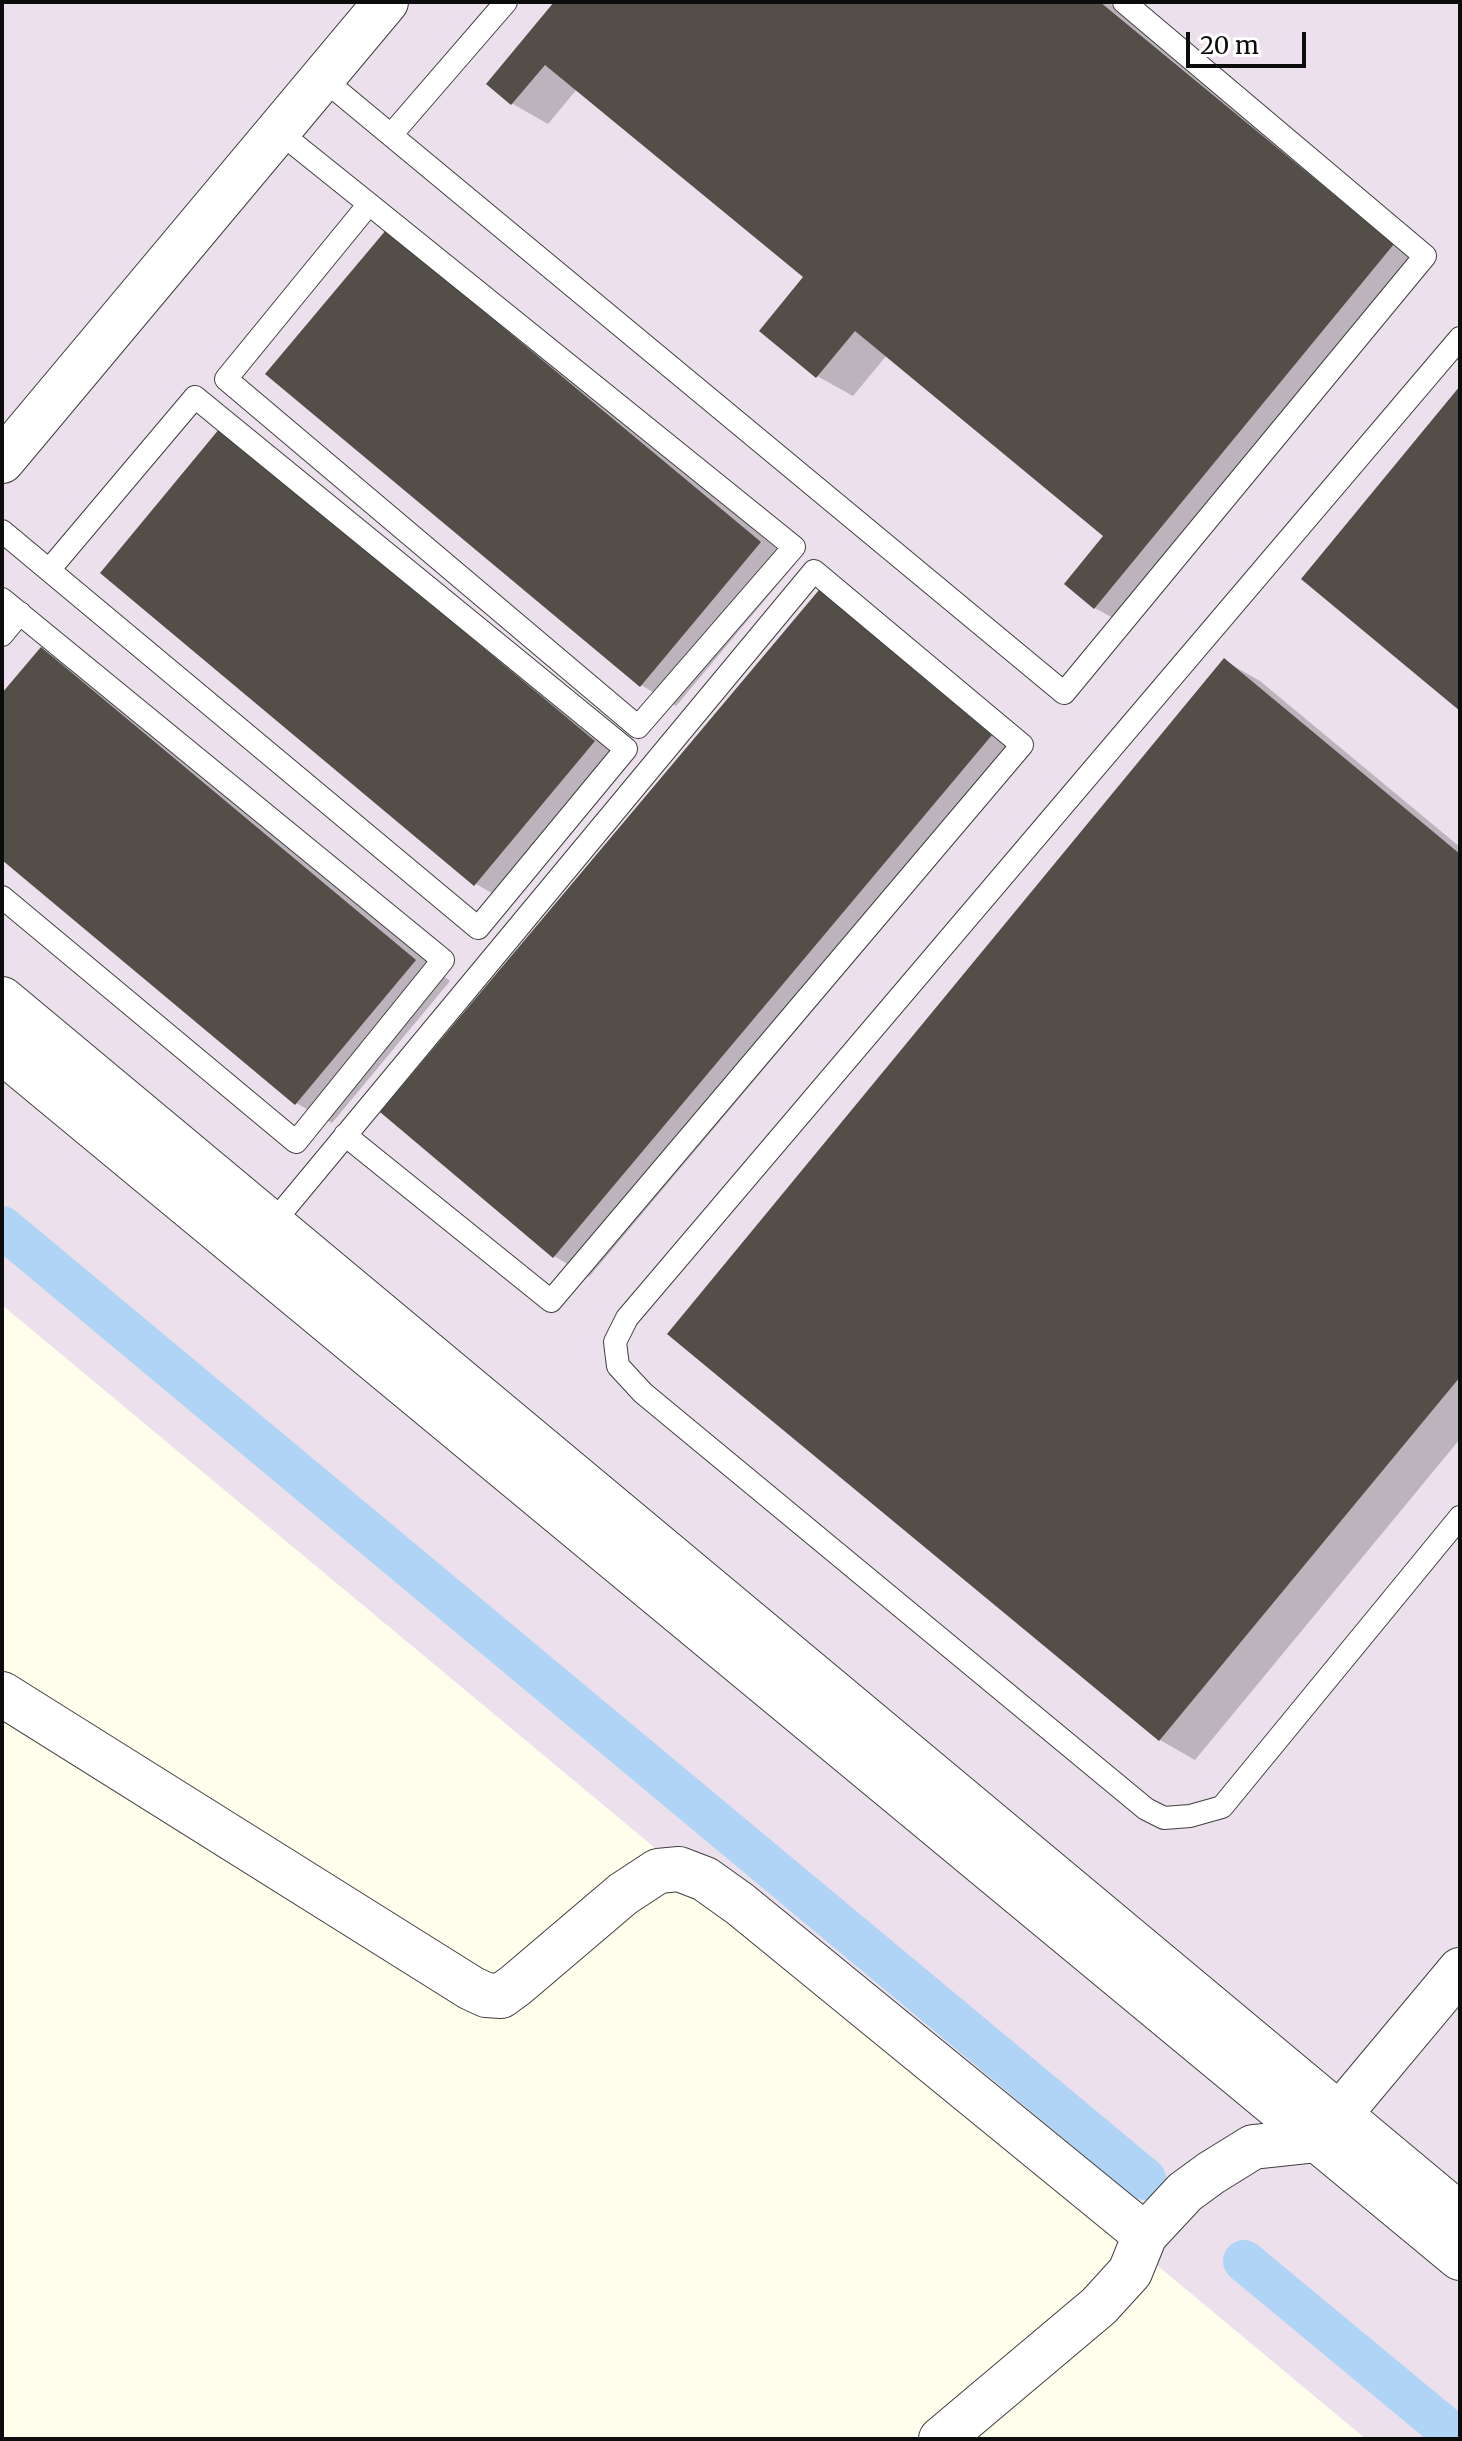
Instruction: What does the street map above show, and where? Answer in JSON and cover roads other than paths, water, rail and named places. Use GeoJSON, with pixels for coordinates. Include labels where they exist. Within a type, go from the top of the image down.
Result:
{"type":"FeatureCollection","features":[{"type":"Feature","properties":{"kind":"street"},"geometry":{"type":"LineString","coordinates":[[2,461],[386,2]]}},
{"type":"Feature","properties":{"kind":"street"},"geometry":{"type":"LineString","coordinates":[[2,999],[272,1224],[1329,2127],[1460,2258]]}},
{"type":"Feature","properties":{"kind":"street"},"geometry":{"type":"LineString","coordinates":[[2,1051],[1329,2127],[1460,2215]]}},
{"type":"Feature","properties":{"kind":"street"},"geometry":{"type":"LineString","coordinates":[[2,1694],[486,1995],[501,1996],[623,1894],[658,1871],[679,1869],[705,1879],[753,1914],[1145,2235]]}},
{"type":"Feature","properties":{"kind":"street"},"geometry":{"type":"LineString","coordinates":[[941,2439],[1099,2306],[1130,2272],[1145,2235],[1185,2192],[1253,2147],[1329,2127],[1460,1970]]}},
{"type":"Feature","properties":{"kind":"lane"},"geometry":{"type":"LineString","coordinates":[[391,135],[506,2]]}},
{"type":"Feature","properties":{"kind":"lane"},"geometry":{"type":"LineString","coordinates":[[322,78],[1064,693],[1425,256],[1124,2]]}},
{"type":"Feature","properties":{"kind":"lane"},"geometry":{"type":"LineString","coordinates":[[278,131],[369,204],[794,547],[638,727],[226,379],[369,204]]}},
{"type":"Feature","properties":{"kind":"lane"},"geometry":{"type":"LineString","coordinates":[[1460,338],[627,1318],[615,1342],[618,1366],[643,1393],[1146,1809],[1164,1818],[1190,1816],[1222,1807],[1460,1517]]}},
{"type":"Feature","properties":{"kind":"lane"},"geometry":{"type":"LineString","coordinates":[[2,531],[478,928],[626,749],[195,397],[49,570]]}},
{"type":"Feature","properties":{"kind":"lane"},"geometry":{"type":"LineString","coordinates":[[272,1224],[345,1135],[814,571],[1022,745],[551,1301],[345,1135]]}},
{"type":"Feature","properties":{"kind":"lane"},"geometry":{"type":"LineString","coordinates":[[2,635],[11,606],[443,960],[296,1142],[2,897]]}},
{"type":"Feature","properties":{"kind":"waterway"},"geometry":{"type":"LineString","coordinates":[[2,1227],[1145,2179]]}},
{"type":"Feature","properties":{"kind":"waterway"},"geometry":{"type":"LineString","coordinates":[[1244,2261],[1459,2439]]}}]}
